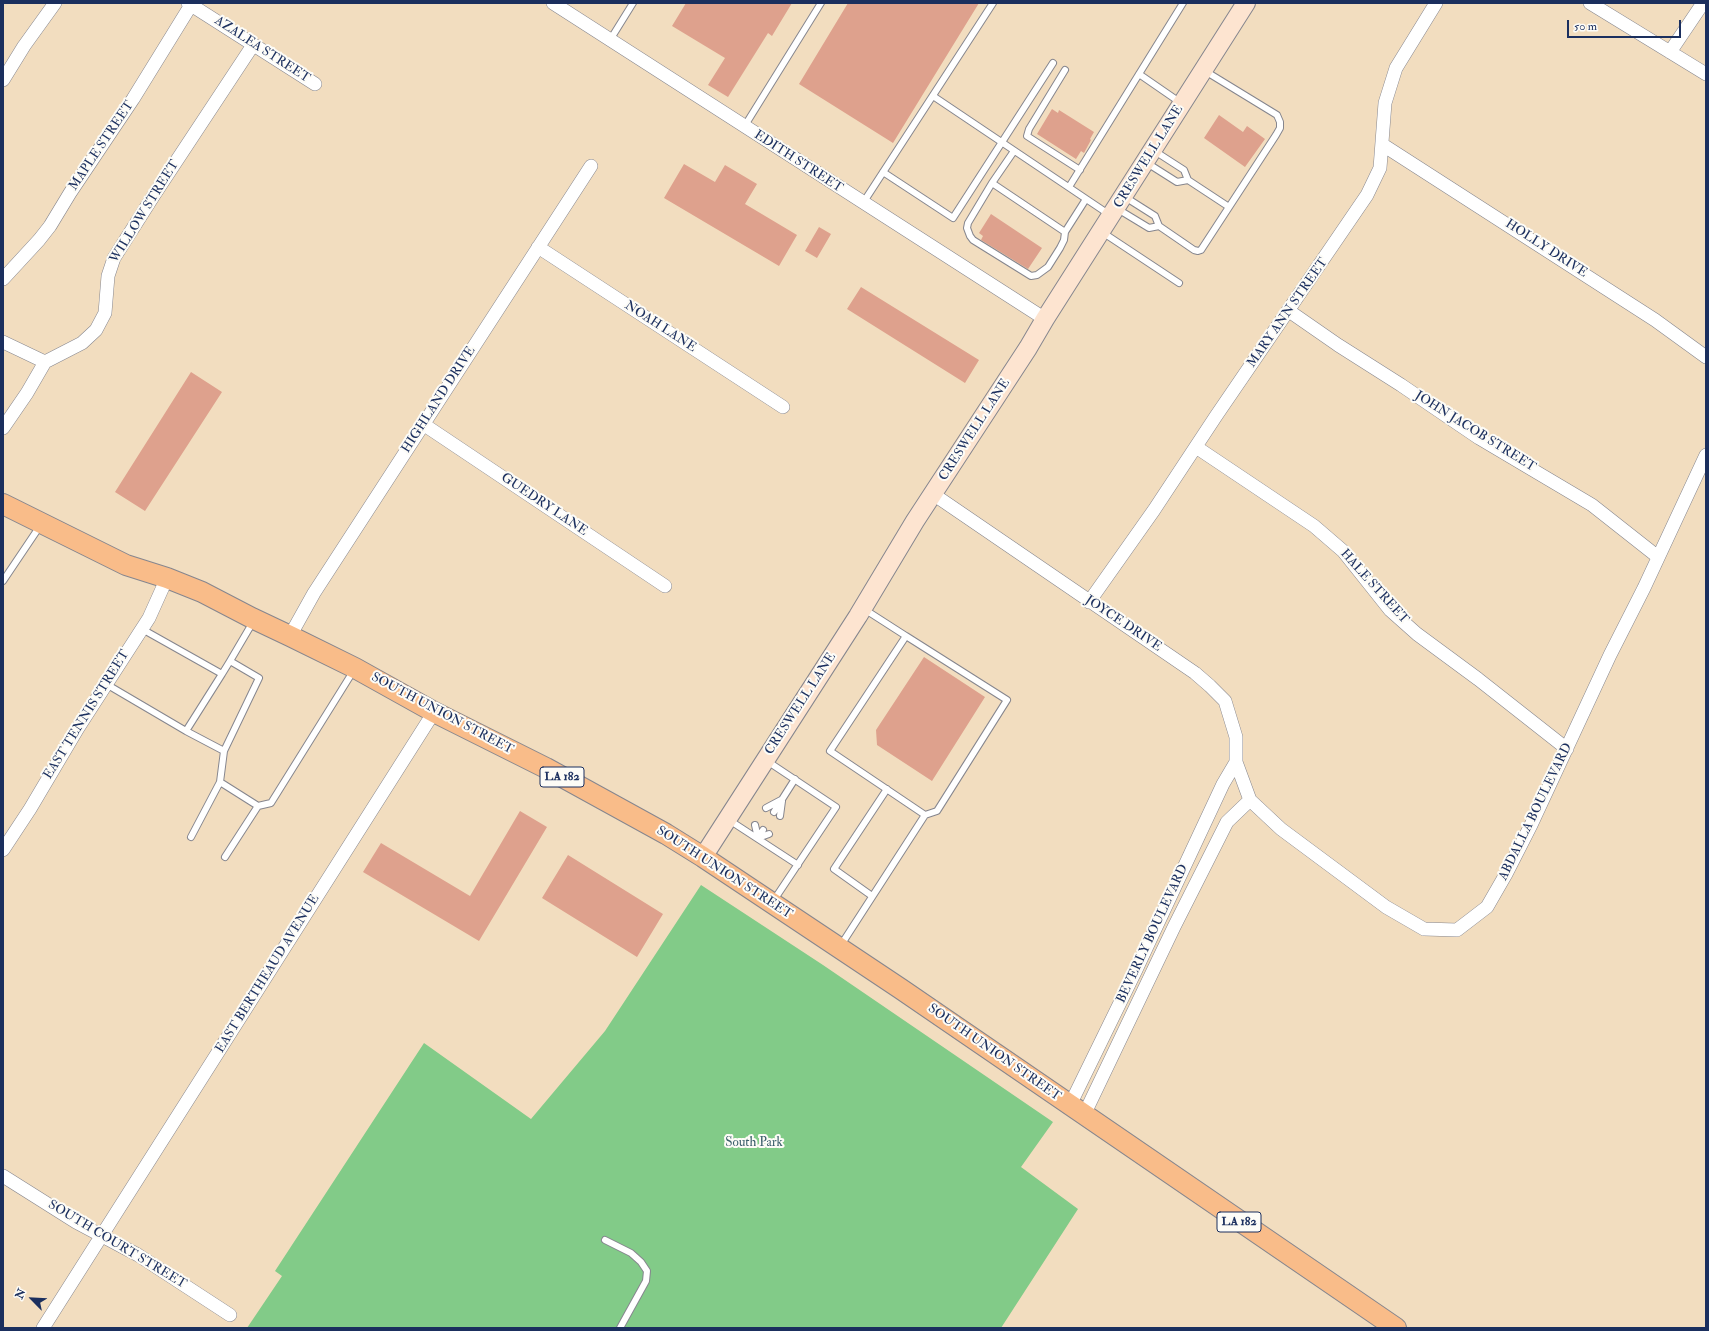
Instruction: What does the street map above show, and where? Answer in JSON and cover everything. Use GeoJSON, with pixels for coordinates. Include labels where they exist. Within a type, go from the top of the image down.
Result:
{"type":"FeatureCollection","features":[{"type":"Feature","properties":{"kind":"main road","name":"CRESWELL LANE"},"geometry":{"type":"LineString","coordinates":[[703,857],[863,608],[933,494],[1102,232],[1246,3]]}},
{"type":"Feature","properties":{"kind":"main road","name":"SOUTH UNION STREET"},"geometry":{"type":"LineString","coordinates":[[3,504],[126,565],[167,578],[202,592],[255,620],[355,668],[434,712],[546,768],[666,834],[839,948],[1396,1328]]}},
{"type":"Feature","properties":{"kind":"street"},"geometry":{"type":"LineString","coordinates":[[3,80],[24,46],[55,3]]}},
{"type":"Feature","properties":{"kind":"street","name":"EDITH STREET"},"geometry":{"type":"LineString","coordinates":[[553,3],[1045,319]]}},
{"type":"Feature","properties":{"kind":"street","name":"MARY ANN STREET"},"geometry":{"type":"LineString","coordinates":[[1089,602],[1154,510],[1367,195],[1380,168],[1386,103],[1396,68],[1436,3]]}},
{"type":"Feature","properties":{"kind":"street"},"geometry":{"type":"LineString","coordinates":[[1590,3],[1706,74]]}},
{"type":"Feature","properties":{"kind":"street"},"geometry":{"type":"LineString","coordinates":[[1670,52],[1704,3]]}},
{"type":"Feature","properties":{"kind":"street","name":"AZALEA STREET"},"geometry":{"type":"LineString","coordinates":[[190,4],[315,84]]}},
{"type":"Feature","properties":{"kind":"street","name":"MAPLE STREET"},"geometry":{"type":"LineString","coordinates":[[3,279],[50,226],[70,193],[133,99],[190,4]]}},
{"type":"Feature","properties":{"kind":"street","name":"WILLOW STREET"},"geometry":{"type":"LineString","coordinates":[[45,362],[82,343],[96,330],[105,314],[108,276],[114,258],[253,45]]}},
{"type":"Feature","properties":{"kind":"street","name":"HOLLY DRIVE"},"geometry":{"type":"LineString","coordinates":[[1383,145],[1655,320],[1706,357]]}},
{"type":"Feature","properties":{"kind":"street","name":"HIGHLAND DRIVE"},"geometry":{"type":"LineString","coordinates":[[290,636],[314,593],[591,166]]}},
{"type":"Feature","properties":{"kind":"street","name":"NOAH LANE"},"geometry":{"type":"LineString","coordinates":[[538,247],[783,407]]}},
{"type":"Feature","properties":{"kind":"street","name":"JOHN JACOB STREET"},"geometry":{"type":"LineString","coordinates":[[1289,311],[1479,438],[1592,505],[1658,557]]}},
{"type":"Feature","properties":{"kind":"street"},"geometry":{"type":"LineString","coordinates":[[3,342],[45,362],[27,393],[3,428]]}},
{"type":"Feature","properties":{"kind":"street","name":"GUEDRY LANE"},"geometry":{"type":"LineString","coordinates":[[424,424],[665,586]]}},
{"type":"Feature","properties":{"kind":"street","name":"HALE STREET"},"geometry":{"type":"LineString","coordinates":[[1196,447],[1314,526],[1343,551],[1390,610],[1417,634],[1478,679],[1567,749]]}},
{"type":"Feature","properties":{"kind":"street","name":"ABDALLA BOULEVARD"},"geometry":{"type":"LineString","coordinates":[[1250,800],[1281,829],[1386,907],[1424,929],[1458,930],[1487,907],[1531,825],[1610,655],[1706,455]]}},
{"type":"Feature","properties":{"kind":"street","name":"JOYCE DRIVE"},"geometry":{"type":"LineString","coordinates":[[933,494],[1195,673],[1225,701],[1236,737],[1236,762],[1250,800]]}},
{"type":"Feature","properties":{"kind":"street","name":"EAST TENNIS STREET"},"geometry":{"type":"LineString","coordinates":[[3,850],[30,809],[78,728],[149,618],[167,578]]}},
{"type":"Feature","properties":{"kind":"street","name":"EAST BERTHEAUD AVENUE"},"geometry":{"type":"LineString","coordinates":[[43,1328],[434,712]]}},
{"type":"Feature","properties":{"kind":"street","name":"BEVERLY BOULEVARD"},"geometry":{"type":"LineString","coordinates":[[1077,1110],[1136,970],[1209,815],[1236,762]]}},
{"type":"Feature","properties":{"kind":"street","name":"BEVERLY BOULEVARD"},"geometry":{"type":"LineString","coordinates":[[1077,1110],[1171,934],[1227,822],[1250,800]]}},
{"type":"Feature","properties":{"kind":"street"},"geometry":{"type":"LineString","coordinates":[[1209,815],[1227,822]]}},
{"type":"Feature","properties":{"kind":"street","name":"SOUTH COURT STREET"},"geometry":{"type":"LineString","coordinates":[[3,1176],[76,1222],[138,1255],[230,1315]]}},
{"type":"Feature","properties":{"kind":"lane"},"geometry":{"type":"LineString","coordinates":[[610,40],[633,3]]}},
{"type":"Feature","properties":{"kind":"lane"},"geometry":{"type":"LineString","coordinates":[[744,127],[821,3]]}},
{"type":"Feature","properties":{"kind":"lane"},"geometry":{"type":"LineString","coordinates":[[863,203],[993,3]]}},
{"type":"Feature","properties":{"kind":"lane"},"geometry":{"type":"LineString","coordinates":[[1069,187],[1183,3]]}},
{"type":"Feature","properties":{"kind":"lane"},"geometry":{"type":"LineString","coordinates":[[883,172],[953,218],[1053,63]]}},
{"type":"Feature","properties":{"kind":"lane"},"geometry":{"type":"LineString","coordinates":[[1065,70],[1029,128],[1027,136],[1080,170]]}},
{"type":"Feature","properties":{"kind":"lane"},"geometry":{"type":"LineString","coordinates":[[933,96],[1086,199],[1155,216],[1159,226],[1198,251],[1202,250],[1280,128],[1280,122],[1277,115],[1204,70]]}},
{"type":"Feature","properties":{"kind":"lane"},"geometry":{"type":"LineString","coordinates":[[1139,74],[1182,104]]}},
{"type":"Feature","properties":{"kind":"lane"},"geometry":{"type":"LineString","coordinates":[[1014,151],[968,223],[967,228],[973,240],[1031,276],[1037,275],[1048,267],[1060,248],[1065,232],[1086,199]]}},
{"type":"Feature","properties":{"kind":"lane"},"geometry":{"type":"LineString","coordinates":[[1149,156],[1184,170],[1188,180],[1229,207]]}},
{"type":"Feature","properties":{"kind":"lane"},"geometry":{"type":"LineString","coordinates":[[1149,156],[1177,182],[1188,180]]}},
{"type":"Feature","properties":{"kind":"lane"},"geometry":{"type":"LineString","coordinates":[[992,184],[1065,232]]}},
{"type":"Feature","properties":{"kind":"lane"},"geometry":{"type":"LineString","coordinates":[[1117,207],[1149,228],[1159,226]]}},
{"type":"Feature","properties":{"kind":"lane"},"geometry":{"type":"LineString","coordinates":[[1102,232],[1179,283]]}},
{"type":"Feature","properties":{"kind":"lane"},"geometry":{"type":"LineString","coordinates":[[3,581],[42,524]]}},
{"type":"Feature","properties":{"kind":"lane"},"geometry":{"type":"LineString","coordinates":[[839,948],[924,814],[937,811],[1007,700],[863,608]]}},
{"type":"Feature","properties":{"kind":"lane"},"geometry":{"type":"LineString","coordinates":[[186,732],[255,620]]}},
{"type":"Feature","properties":{"kind":"lane"},"geometry":{"type":"LineString","coordinates":[[142,629],[222,674]]}},
{"type":"Feature","properties":{"kind":"lane"},"geometry":{"type":"LineString","coordinates":[[906,636],[830,751],[924,814]]}},
{"type":"Feature","properties":{"kind":"lane"},"geometry":{"type":"LineString","coordinates":[[191,837],[220,782],[224,751],[259,678],[230,661]]}},
{"type":"Feature","properties":{"kind":"lane"},"geometry":{"type":"LineString","coordinates":[[225,858],[258,806],[271,803],[355,668]]}},
{"type":"Feature","properties":{"kind":"lane"},"geometry":{"type":"LineString","coordinates":[[106,684],[186,732],[224,751]]}},
{"type":"Feature","properties":{"kind":"lane"},"geometry":{"type":"LineString","coordinates":[[766,760],[836,807],[772,904]]}},
{"type":"Feature","properties":{"kind":"lane"},"geometry":{"type":"LineString","coordinates":[[774,812],[795,779]]}},
{"type":"Feature","properties":{"kind":"lane"},"geometry":{"type":"LineString","coordinates":[[220,782],[258,806]]}},
{"type":"Feature","properties":{"kind":"lane"},"geometry":{"type":"LineString","coordinates":[[872,896],[834,869],[887,788]]}},
{"type":"Feature","properties":{"kind":"lane"},"geometry":{"type":"LineString","coordinates":[[766,808],[782,800]]}},
{"type":"Feature","properties":{"kind":"lane"},"geometry":{"type":"LineString","coordinates":[[780,816],[782,800]]}},
{"type":"Feature","properties":{"kind":"lane"},"geometry":{"type":"LineString","coordinates":[[728,819],[798,864]]}},
{"type":"Feature","properties":{"kind":"lane"},"geometry":{"type":"LineString","coordinates":[[755,825],[758,838]]}},
{"type":"Feature","properties":{"kind":"lane"},"geometry":{"type":"LineString","coordinates":[[758,838],[763,830]]}},
{"type":"Feature","properties":{"kind":"lane"},"geometry":{"type":"LineString","coordinates":[[758,838],[769,834]]}},
{"type":"Feature","properties":{"kind":"lane"},"geometry":{"type":"LineString","coordinates":[[605,1240],[631,1253],[641,1262],[647,1271],[646,1281],[620,1328]]}},
{"type":"Feature","properties":{"kind":"green space","name":"South Park"},"geometry":{"type":"Polygon","coordinates":[[[701,885],[823,965],[1053,1122],[1021,1167],[1078,1209],[1001,1328],[247,1328],[282,1276],[275,1271],[424,1043],[531,1119],[605,1031],[701,885]]]}},
{"type":"Feature","properties":{"kind":"building"},"geometry":{"type":"Polygon","coordinates":[[[686,3],[792,3],[772,36],[768,33],[728,97],[708,85],[725,58],[672,26],[686,3]]]}},
{"type":"Feature","properties":{"kind":"building"},"geometry":{"type":"Polygon","coordinates":[[[848,3],[979,3],[893,143],[799,84],[848,3]]]}},
{"type":"Feature","properties":{"kind":"building"},"geometry":{"type":"Polygon","coordinates":[[[1052,109],[1058,113],[1059,110],[1094,132],[1084,153],[1081,151],[1076,159],[1037,134],[1052,109]]]}},
{"type":"Feature","properties":{"kind":"building"},"geometry":{"type":"Polygon","coordinates":[[[1219,115],[1243,132],[1247,126],[1265,139],[1245,167],[1204,138],[1219,115]]]}},
{"type":"Feature","properties":{"kind":"building"},"geometry":{"type":"Polygon","coordinates":[[[684,164],[715,182],[725,165],[757,184],[745,204],[797,235],[779,266],[664,198],[684,164]]]}},
{"type":"Feature","properties":{"kind":"building"},"geometry":{"type":"Polygon","coordinates":[[[991,214],[1042,248],[1028,269],[981,240],[983,236],[979,233],[991,214]]]}},
{"type":"Feature","properties":{"kind":"building"},"geometry":{"type":"Polygon","coordinates":[[[819,227],[831,234],[817,258],[805,251],[819,227]]]}},
{"type":"Feature","properties":{"kind":"building"},"geometry":{"type":"Polygon","coordinates":[[[861,287],[979,360],[965,383],[847,309],[861,287]]]}},
{"type":"Feature","properties":{"kind":"building"},"geometry":{"type":"Polygon","coordinates":[[[191,372],[222,392],[145,511],[115,492],[191,372]]]}},
{"type":"Feature","properties":{"kind":"building"},"geometry":{"type":"Polygon","coordinates":[[[924,657],[985,697],[932,781],[877,745],[876,730],[924,657]]]}},
{"type":"Feature","properties":{"kind":"building"},"geometry":{"type":"Polygon","coordinates":[[[520,811],[547,827],[479,941],[363,872],[381,843],[470,896],[520,811]]]}},
{"type":"Feature","properties":{"kind":"building"},"geometry":{"type":"Polygon","coordinates":[[[568,855],[663,914],[637,957],[542,898],[568,855]]]}}]}
